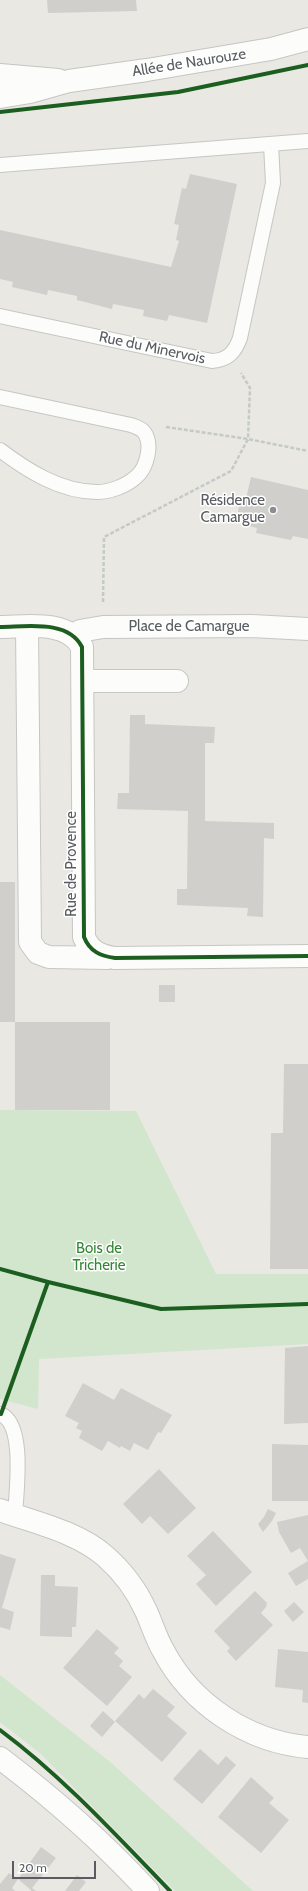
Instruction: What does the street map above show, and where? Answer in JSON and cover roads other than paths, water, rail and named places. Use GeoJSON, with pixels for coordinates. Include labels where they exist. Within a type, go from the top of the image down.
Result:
{"type":"FeatureCollection","features":[{"type":"Feature","properties":{"kind":"street","name":"Allée de Naurouze"},"geometry":{"type":"LineString","coordinates":[[0,97],[30,92],[69,81],[147,70],[271,49],[308,39]]}},
{"type":"Feature","properties":{"kind":"street","name":"Allée de Naurouze"},"geometry":{"type":"LineString","coordinates":[[0,75],[69,81]]}},
{"type":"Feature","properties":{"kind":"street","name":"Place de Camargue"},"geometry":{"type":"LineString","coordinates":[[73,636],[80,631],[103,627],[252,626],[308,629]]}},
{"type":"Feature","properties":{"kind":"street"},"geometry":{"type":"LineString","coordinates":[[0,627],[57,628],[73,636]]}},
{"type":"Feature","properties":{"kind":"street"},"geometry":{"type":"LineString","coordinates":[[27,628],[30,942],[38,953],[49,957],[115,958]]}},
{"type":"Feature","properties":{"kind":"street","name":"Rue de Provence"},"geometry":{"type":"LineString","coordinates":[[73,636],[80,643],[83,652],[84,937],[87,945],[97,954],[115,958],[308,956]]}},
{"type":"Feature","properties":{"kind":"street"},"geometry":{"type":"LineString","coordinates":[[84,681],[177,680]]}},
{"type":"Feature","properties":{"kind":"street"},"geometry":{"type":"LineString","coordinates":[[8,1513],[79,1539],[105,1556],[124,1576],[139,1597],[163,1651],[174,1667],[194,1691],[212,1709],[226,1719],[261,1736],[280,1742],[308,1747]]}},
{"type":"Feature","properties":{"kind":"street"},"geometry":{"type":"LineString","coordinates":[[0,1758],[24,1776],[112,1853],[148,1891]]}},
{"type":"Feature","properties":{"kind":"lane"},"geometry":{"type":"LineString","coordinates":[[0,165],[308,141]]}},
{"type":"Feature","properties":{"kind":"lane","name":"Rue du Minervois"},"geometry":{"type":"LineString","coordinates":[[0,316],[212,361],[219,361],[231,355],[240,338],[273,183],[271,144]]}},
{"type":"Feature","properties":{"kind":"lane"},"geometry":{"type":"LineString","coordinates":[[0,397],[131,425],[143,431],[146,435],[148,452],[142,471],[128,483],[115,489],[98,492],[82,491],[66,487],[38,476],[0,450]]}},
{"type":"Feature","properties":{"kind":"lane"},"geometry":{"type":"LineString","coordinates":[[0,1414],[6,1416],[16,1435],[8,1513]]}},
{"type":"Feature","properties":{"kind":"place","name":"Résidence Camargue"},"geometry":{"type":"Point","coordinates":[273,510]}},
{"type":"Feature","properties":{"kind":"park label","name":"Bois de Tricherie"},"geometry":{"type":"Point","coordinates":[99,1258]}}]}
